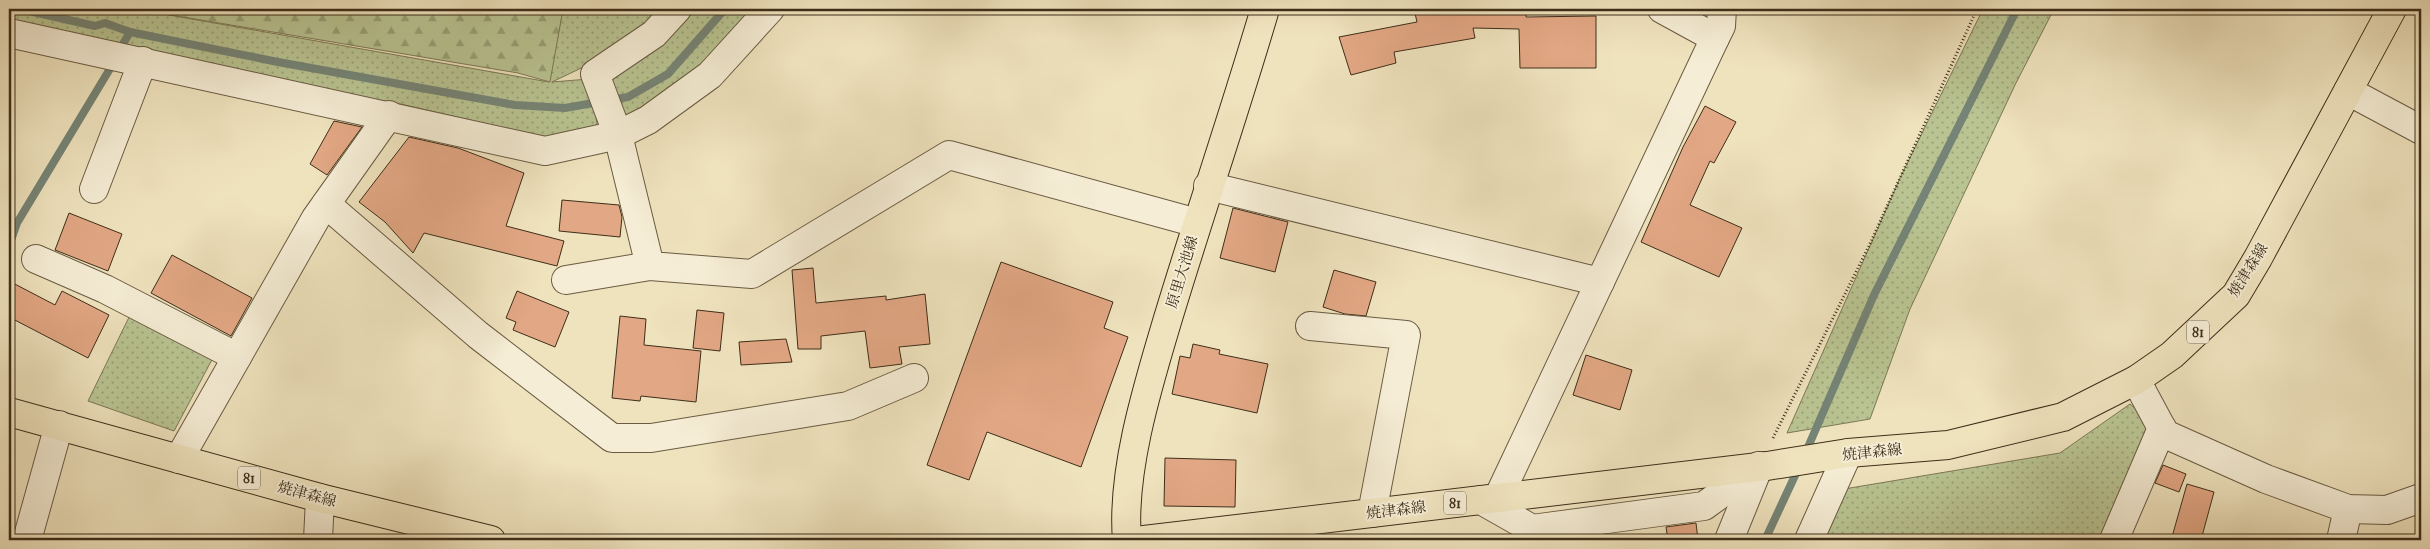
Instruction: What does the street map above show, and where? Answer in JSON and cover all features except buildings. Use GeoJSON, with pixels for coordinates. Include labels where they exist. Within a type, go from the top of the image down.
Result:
{"type":"FeatureCollection","features":[{"type":"Feature","properties":{"kind":"main road","name":"原里大池線"},"geometry":{"type":"LineString","coordinates":[[1127,540],[1125,518],[1127,483],[1149,382],[1196,223],[1266,9]]}},
{"type":"Feature","properties":{"kind":"main road","name":"焼津森線"},"geometry":{"type":"LineString","coordinates":[[1144,540],[1763,466],[1848,453],[1948,445],[2063,417],[2136,380],[2172,355],[2236,295],[2392,9]]}},
{"type":"Feature","properties":{"kind":"main road","name":"焼津森線"},"geometry":{"type":"LineString","coordinates":[[9,412],[320,498],[491,540]]}},
{"type":"Feature","properties":{"kind":"street"},"geometry":{"type":"LineString","coordinates":[[650,266],[618,135],[595,74],[654,34],[677,9]]}},
{"type":"Feature","properties":{"kind":"street"},"geometry":{"type":"LineString","coordinates":[[9,33],[389,115],[545,151],[618,135],[648,120],[710,75],[770,9]]}},
{"type":"Feature","properties":{"kind":"street"},"geometry":{"type":"LineString","coordinates":[[1662,9],[1715,38]]}},
{"type":"Feature","properties":{"kind":"street"},"geometry":{"type":"LineString","coordinates":[[1722,9],[1721,26],[1600,282],[1490,499],[1532,529],[1704,506],[1763,466]]}},
{"type":"Feature","properties":{"kind":"street"},"geometry":{"type":"LineString","coordinates":[[94,189],[143,61]]}},
{"type":"Feature","properties":{"kind":"street"},"geometry":{"type":"LineString","coordinates":[[2348,91],[2421,130]]}},
{"type":"Feature","properties":{"kind":"street"},"geometry":{"type":"LineString","coordinates":[[179,459],[316,218],[389,115]]}},
{"type":"Feature","properties":{"kind":"street"},"geometry":{"type":"LineString","coordinates":[[566,280],[650,266],[752,274],[949,155],[1196,223]]}},
{"type":"Feature","properties":{"kind":"street"},"geometry":{"type":"LineString","coordinates":[[1208,186],[1600,282]]}},
{"type":"Feature","properties":{"kind":"street"},"geometry":{"type":"LineString","coordinates":[[326,204],[478,335],[612,438],[651,438],[848,406],[914,378]]}},
{"type":"Feature","properties":{"kind":"street"},"geometry":{"type":"LineString","coordinates":[[36,259],[105,289],[237,357]]}},
{"type":"Feature","properties":{"kind":"street"},"geometry":{"type":"LineString","coordinates":[[1310,326],[1406,335],[1372,513]]}},
{"type":"Feature","properties":{"kind":"street"},"geometry":{"type":"LineString","coordinates":[[2136,380],[2165,434],[2266,479],[2348,509],[2387,510],[2421,498]]}},
{"type":"Feature","properties":{"kind":"street"},"geometry":{"type":"LineString","coordinates":[[27,540],[59,425]]}},
{"type":"Feature","properties":{"kind":"street"},"geometry":{"type":"LineString","coordinates":[[2114,540],[2162,428]]}},
{"type":"Feature","properties":{"kind":"street"},"geometry":{"type":"LineString","coordinates":[[1809,540],[1848,453]]}},
{"type":"Feature","properties":{"kind":"street"},"geometry":{"type":"LineString","coordinates":[[1728,540],[1763,466]]}},
{"type":"Feature","properties":{"kind":"street"},"geometry":{"type":"LineString","coordinates":[[1575,489],[1576,522]]}},
{"type":"Feature","properties":{"kind":"street"},"geometry":{"type":"LineString","coordinates":[[318,540],[320,498]]}},
{"type":"Feature","properties":{"kind":"street"},"geometry":{"type":"LineString","coordinates":[[2341,540],[2348,509]]}},
{"type":"Feature","properties":{"kind":"path"},"geometry":{"type":"LineString","coordinates":[[1763,466],[1869,246],[1977,9]]}},
{"type":"Feature","properties":{"kind":"green space"},"geometry":{"type":"Polygon","coordinates":[[[9,9],[135,9],[549,82],[563,9],[668,9],[598,60],[552,82],[589,79],[598,129],[548,138],[392,102],[268,89],[9,33],[9,9]]]}},
{"type":"Feature","properties":{"kind":"green space"},"geometry":{"type":"Polygon","coordinates":[[[135,9],[563,9],[550,82],[518,73],[135,9]]]}},
{"type":"Feature","properties":{"kind":"green space"},"geometry":{"type":"Polygon","coordinates":[[[697,9],[778,9],[623,122],[603,76],[681,25],[697,9]]]}},
{"type":"Feature","properties":{"kind":"green space"},"geometry":{"type":"Polygon","coordinates":[[[1983,9],[2054,9],[2015,85],[1910,309],[1870,419],[1787,433],[1900,178],[1983,9]]]}},
{"type":"Feature","properties":{"kind":"green space"},"geometry":{"type":"Polygon","coordinates":[[[134,307],[215,354],[174,431],[88,401],[134,307]]]}},
{"type":"Feature","properties":{"kind":"green space"},"geometry":{"type":"Polygon","coordinates":[[[2130,404],[2165,434],[2106,540],[1807,540],[1832,491],[2060,453],[2130,404]]]}},
{"type":"Feature","properties":{"kind":"waterway"},"geometry":{"type":"LineString","coordinates":[[20,9],[95,26],[105,23],[130,32],[278,62],[515,105],[565,108],[628,97],[668,74],[725,9]]}},
{"type":"Feature","properties":{"kind":"waterway"},"geometry":{"type":"LineString","coordinates":[[1805,454],[1874,295],[2017,9]]}},
{"type":"Feature","properties":{"kind":"waterway"},"geometry":{"type":"LineString","coordinates":[[120,49],[130,32]]}},
{"type":"Feature","properties":{"kind":"waterway"},"geometry":{"type":"LineString","coordinates":[[9,246],[17,223],[111,67]]}},
{"type":"Feature","properties":{"kind":"waterway"},"geometry":{"type":"LineString","coordinates":[[1765,540],[1799,467]]}}]}
